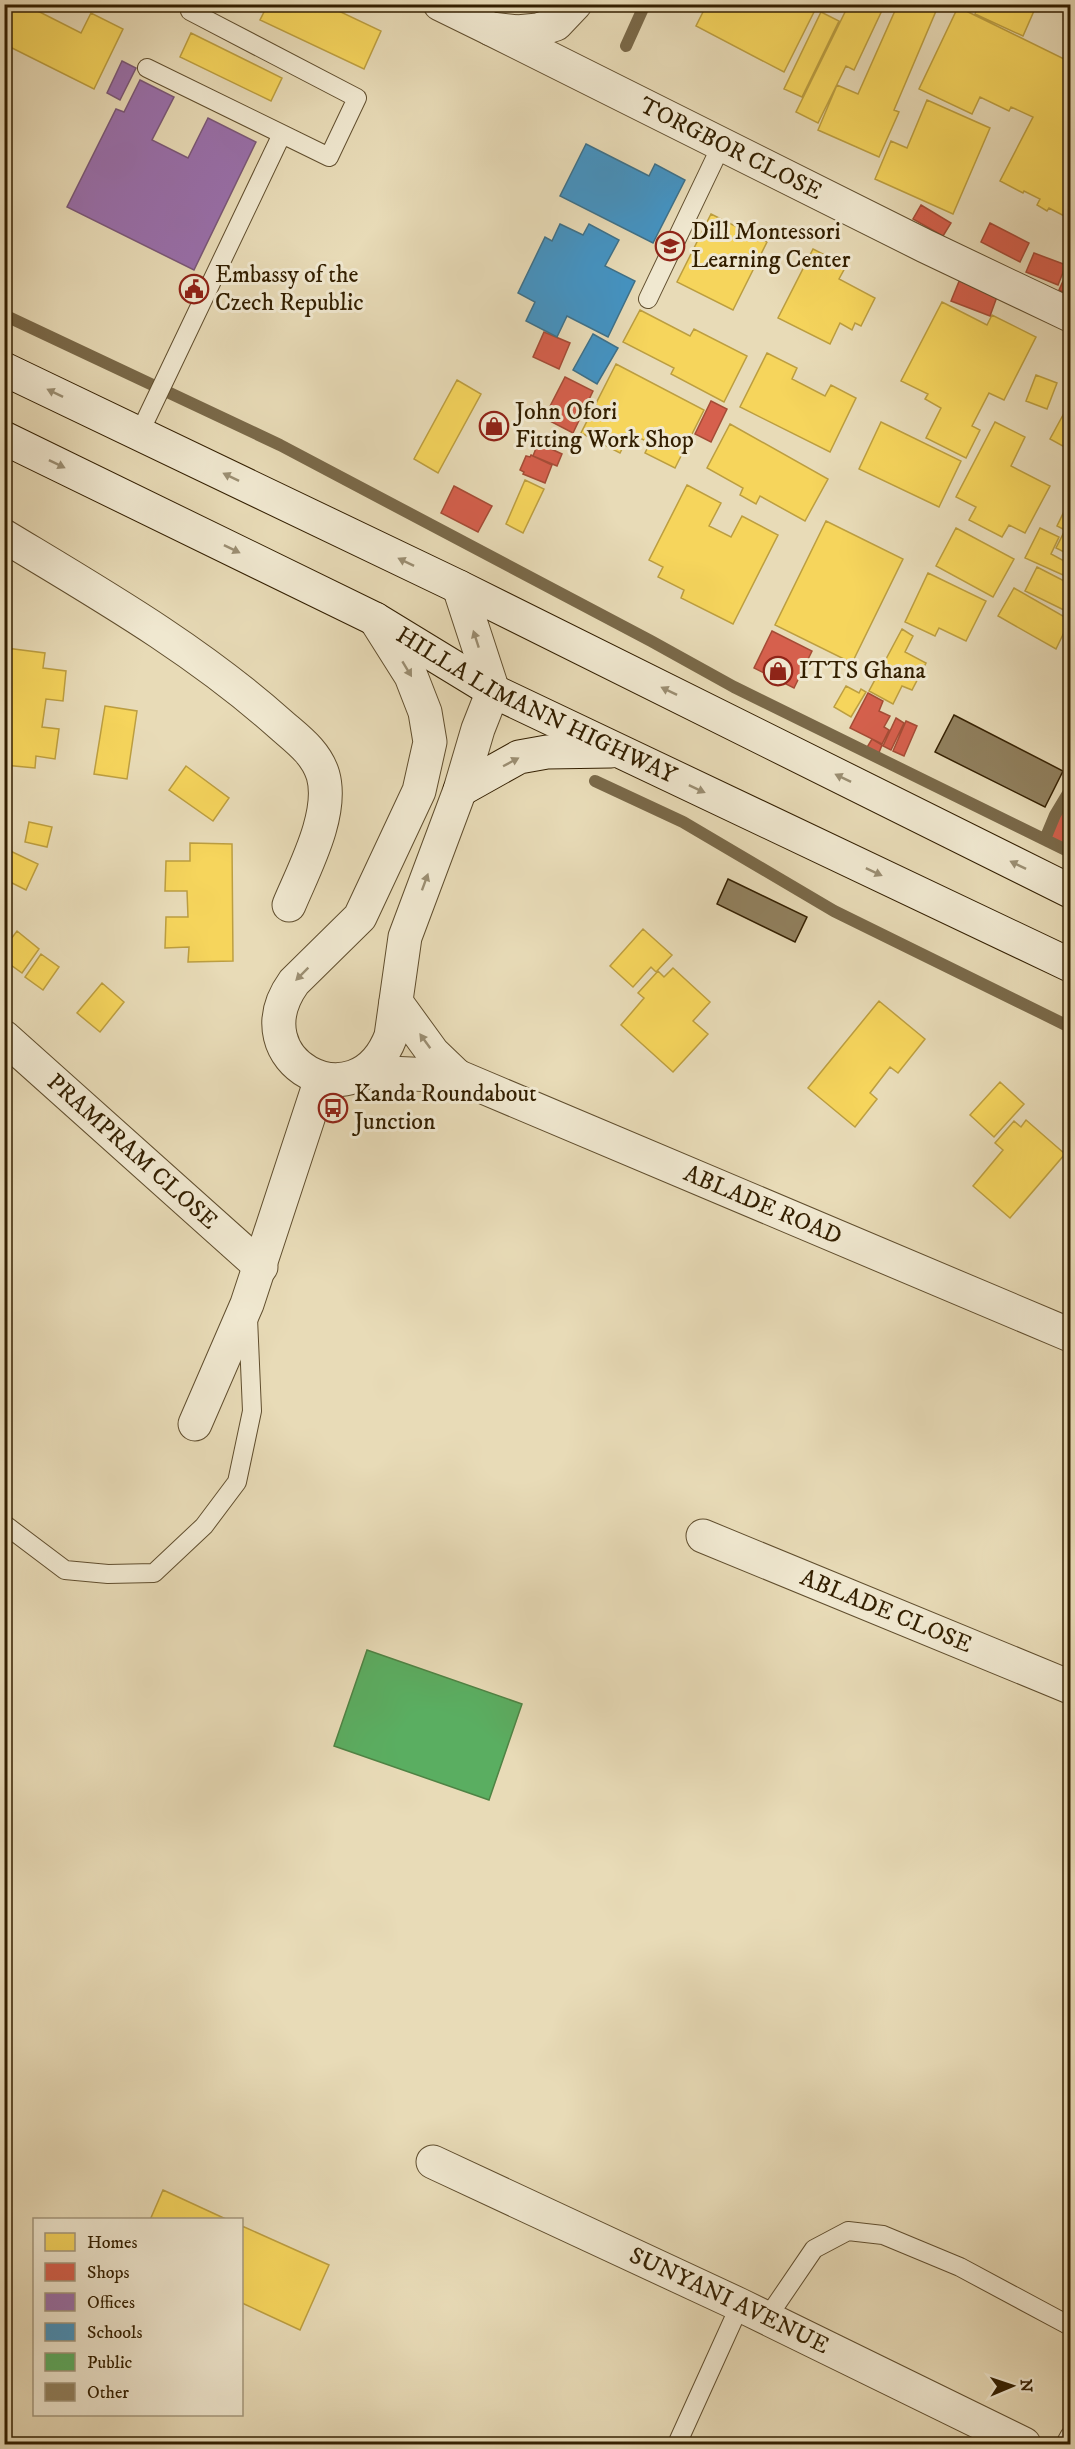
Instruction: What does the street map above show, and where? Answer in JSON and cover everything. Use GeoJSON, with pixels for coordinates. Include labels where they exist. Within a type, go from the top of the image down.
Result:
{"type":"FeatureCollection","features":[{"type":"Feature","properties":{"kind":"street","name":"TORGBOR CLOSE"},"geometry":{"type":"LineString","coordinates":[[440,4],[1071,315]]}},
{"type":"Feature","properties":{"kind":"street"},"geometry":{"type":"LineString","coordinates":[[491,29],[517,32],[538,30],[556,24],[575,4]]}},
{"type":"Feature","properties":{"kind":"street"},"geometry":{"type":"LineString","coordinates":[[4,369],[459,587],[1071,891]]}},
{"type":"Feature","properties":{"kind":"street","name":"HILLA LIMANN HIGHWAY"},"geometry":{"type":"LineString","coordinates":[[4,438],[375,619],[493,691],[1071,965]]}},
{"type":"Feature","properties":{"kind":"street"},"geometry":{"type":"LineString","coordinates":[[4,536],[158,630],[257,704],[315,756],[324,776],[326,802],[315,843],[289,905]]}},
{"type":"Feature","properties":{"kind":"street"},"geometry":{"type":"LineString","coordinates":[[375,619],[411,676],[425,712],[430,742],[419,791],[360,917],[294,982],[285,994],[280,1008],[277,1023],[280,1039],[286,1052],[296,1064],[321,1079],[351,1078],[365,1072],[377,1063],[386,1050],[391,1036],[405,937],[460,790],[478,729],[493,691],[459,587]]}},
{"type":"Feature","properties":{"kind":"street"},"geometry":{"type":"LineString","coordinates":[[460,790],[519,757],[547,752],[617,751]]}},
{"type":"Feature","properties":{"kind":"street","name":"ABLADE ROAD"},"geometry":{"type":"LineString","coordinates":[[396,1002],[433,1053],[457,1076]]}},
{"type":"Feature","properties":{"kind":"street","name":"PRAMPRAM CLOSE"},"geometry":{"type":"LineString","coordinates":[[4,1037],[261,1267]]}},
{"type":"Feature","properties":{"kind":"street","name":"ABLADE ROAD"},"geometry":{"type":"LineString","coordinates":[[365,1072],[457,1076],[1071,1335]]}},
{"type":"Feature","properties":{"kind":"street"},"geometry":{"type":"LineString","coordinates":[[195,1424],[261,1267],[321,1079]]}},
{"type":"Feature","properties":{"kind":"street","name":"ABLADE CLOSE"},"geometry":{"type":"LineString","coordinates":[[702,1536],[1071,1687]]}},
{"type":"Feature","properties":{"kind":"street","name":"SUNYANI AVENUE"},"geometry":{"type":"LineString","coordinates":[[433,2162],[753,2312],[1024,2445]]}},
{"type":"Feature","properties":{"kind":"lane"},"geometry":{"type":"LineString","coordinates":[[147,68],[329,157],[357,98],[190,11]]}},
{"type":"Feature","properties":{"kind":"lane"},"geometry":{"type":"LineString","coordinates":[[139,434],[282,134]]}},
{"type":"Feature","properties":{"kind":"lane"},"geometry":{"type":"LineString","coordinates":[[648,299],[722,144]]}},
{"type":"Feature","properties":{"kind":"lane"},"geometry":{"type":"LineString","coordinates":[[4,1524],[65,1570],[108,1574],[154,1573],[204,1526],[237,1482],[252,1411],[247,1304]]}},
{"type":"Feature","properties":{"kind":"lane"},"geometry":{"type":"LineString","coordinates":[[677,2445],[753,2312],[814,2249],[848,2231],[883,2235],[960,2267],[1071,2326]]}},
{"type":"Feature","properties":{"kind":"lane"},"geometry":{"type":"LineString","coordinates":[[1065,2445],[1071,2435]]}},
{"type":"Feature","properties":{"kind":"building: Homes"},"geometry":{"type":"Polygon","coordinates":[[[4,4],[24,4],[81,33],[91,13],[123,29],[94,89],[4,44],[4,4]]]}},
{"type":"Feature","properties":{"kind":"building: Homes"},"geometry":{"type":"Polygon","coordinates":[[[268,4],[324,4],[381,31],[364,69],[260,20],[268,4]]]}},
{"type":"Feature","properties":{"kind":"building: Homes"},"geometry":{"type":"Polygon","coordinates":[[[707,4],[818,4],[784,72],[696,26],[707,4]]]}},
{"type":"Feature","properties":{"kind":"building: Homes"},"geometry":{"type":"Polygon","coordinates":[[[849,4],[885,4],[854,70],[846,66],[818,123],[796,112],[849,4]]]}},
{"type":"Feature","properties":{"kind":"building: Homes"},"geometry":{"type":"Polygon","coordinates":[[[898,4],[922,4],[936,11],[894,110],[899,112],[879,157],[818,130],[837,85],[858,94],[898,4]]]}},
{"type":"Feature","properties":{"kind":"building: Homes"},"geometry":{"type":"Polygon","coordinates":[[[979,4],[1037,4],[1023,36],[975,14],[979,4]]]}},
{"type":"Feature","properties":{"kind":"building: Homes"},"geometry":{"type":"Polygon","coordinates":[[[958,7],[1064,59],[1070,46],[1070,219],[1049,208],[1047,211],[1037,205],[1040,199],[1000,181],[1033,117],[1011,107],[1009,111],[980,97],[972,114],[919,89],[958,7]]]}},
{"type":"Feature","properties":{"kind":"building: Homes"},"geometry":{"type":"Polygon","coordinates":[[[821,12],[839,21],[802,97],[784,89],[821,12]]]}},
{"type":"Feature","properties":{"kind":"building: Homes"},"geometry":{"type":"Polygon","coordinates":[[[191,33],[282,78],[271,101],[180,57],[191,33]]]}},
{"type":"Feature","properties":{"kind":"building: Homes"},"geometry":{"type":"Polygon","coordinates":[[[927,100],[990,128],[953,214],[875,179],[891,141],[907,148],[927,100]]]}},
{"type":"Feature","properties":{"kind":"building: Homes"},"geometry":{"type":"Polygon","coordinates":[[[711,214],[767,242],[733,310],[677,282],[711,214]]]}},
{"type":"Feature","properties":{"kind":"building: Homes"},"geometry":{"type":"Polygon","coordinates":[[[813,249],[825,255],[823,259],[830,262],[832,259],[846,266],[839,279],[875,298],[861,326],[855,323],[852,330],[840,323],[830,344],[778,318],[813,249]]]}},
{"type":"Feature","properties":{"kind":"building: Homes"},"geometry":{"type":"Polygon","coordinates":[[[942,302],[987,325],[992,315],[1036,337],[1004,400],[989,393],[972,426],[980,430],[966,458],[926,438],[941,408],[925,399],[928,394],[901,381],[942,302]]]}},
{"type":"Feature","properties":{"kind":"building: Homes"},"geometry":{"type":"Polygon","coordinates":[[[640,310],[690,336],[694,329],[747,356],[724,402],[671,374],[674,368],[623,342],[640,310]]]}},
{"type":"Feature","properties":{"kind":"building: Homes"},"geometry":{"type":"Polygon","coordinates":[[[767,353],[797,368],[792,379],[825,396],[831,385],[856,398],[830,452],[740,407],[767,353]]]}},
{"type":"Feature","properties":{"kind":"building: Homes"},"geometry":{"type":"Polygon","coordinates":[[[616,364],[704,410],[675,468],[645,453],[650,443],[630,433],[620,453],[581,433],[616,364]]]}},
{"type":"Feature","properties":{"kind":"building: Homes"},"geometry":{"type":"Polygon","coordinates":[[[1036,375],[1057,383],[1047,409],[1026,401],[1036,375]]]}},
{"type":"Feature","properties":{"kind":"building: Homes"},"geometry":{"type":"Polygon","coordinates":[[[457,380],[481,394],[438,473],[414,459],[457,380]]]}},
{"type":"Feature","properties":{"kind":"building: Homes"},"geometry":{"type":"Polygon","coordinates":[[[1063,415],[1070,420],[1070,450],[1050,439],[1063,415]]]}},
{"type":"Feature","properties":{"kind":"building: Homes"},"geometry":{"type":"Polygon","coordinates":[[[881,422],[961,461],[939,507],[859,469],[881,422]]]}},
{"type":"Feature","properties":{"kind":"building: Homes"},"geometry":{"type":"Polygon","coordinates":[[[995,422],[1025,437],[1011,466],[1050,486],[1025,533],[1009,525],[1002,537],[969,520],[976,507],[956,497],[995,422]]]}},
{"type":"Feature","properties":{"kind":"building: Homes"},"geometry":{"type":"Polygon","coordinates":[[[730,424],[828,479],[805,521],[760,496],[756,504],[740,495],[743,488],[707,468],[730,424]]]}},
{"type":"Feature","properties":{"kind":"building: Homes"},"geometry":{"type":"Polygon","coordinates":[[[525,480],[544,489],[523,533],[506,524],[525,480]]]}},
{"type":"Feature","properties":{"kind":"building: Homes"},"geometry":{"type":"Polygon","coordinates":[[[687,485],[721,503],[709,526],[731,537],[742,516],[778,535],[733,624],[681,598],[684,590],[658,577],[663,567],[649,560],[687,485]]]}},
{"type":"Feature","properties":{"kind":"building: Homes"},"geometry":{"type":"Polygon","coordinates":[[[1070,499],[1070,555],[1056,548],[1065,530],[1057,526],[1070,499]]]}},
{"type":"Feature","properties":{"kind":"building: Homes"},"geometry":{"type":"Polygon","coordinates":[[[826,521],[903,559],[852,663],[775,625],[826,521]]]}},
{"type":"Feature","properties":{"kind":"building: Homes"},"geometry":{"type":"Polygon","coordinates":[[[956,528],[1014,559],[993,597],[936,566],[956,528]]]}},
{"type":"Feature","properties":{"kind":"building: Homes"},"geometry":{"type":"Polygon","coordinates":[[[1040,528],[1059,537],[1051,554],[1068,563],[1063,575],[1025,558],[1040,528]]]}},
{"type":"Feature","properties":{"kind":"building: Homes"},"geometry":{"type":"Polygon","coordinates":[[[1037,567],[1066,582],[1070,572],[1070,613],[1025,591],[1037,567]]]}},
{"type":"Feature","properties":{"kind":"building: Homes"},"geometry":{"type":"Polygon","coordinates":[[[928,573],[986,601],[966,641],[939,628],[935,636],[905,622],[928,573]]]}},
{"type":"Feature","properties":{"kind":"building: Homes"},"geometry":{"type":"Polygon","coordinates":[[[1014,588],[1070,620],[1056,649],[998,616],[1014,588]]]}},
{"type":"Feature","properties":{"kind":"building: Homes"},"geometry":{"type":"Polygon","coordinates":[[[902,629],[913,636],[905,652],[926,663],[912,690],[902,686],[893,704],[869,691],[902,629]]]}},
{"type":"Feature","properties":{"kind":"building: Homes"},"geometry":{"type":"Polygon","coordinates":[[[6,648],[45,653],[43,668],[66,671],[63,701],[46,699],[42,727],[59,729],[55,759],[36,756],[35,768],[4,765],[6,648]]]}},
{"type":"Feature","properties":{"kind":"building: Homes"},"geometry":{"type":"Polygon","coordinates":[[[846,686],[859,693],[861,689],[866,692],[851,717],[834,707],[846,686]]]}},
{"type":"Feature","properties":{"kind":"building: Homes"},"geometry":{"type":"Polygon","coordinates":[[[105,706],[137,711],[127,779],[94,774],[105,706]]]}},
{"type":"Feature","properties":{"kind":"building: Homes"},"geometry":{"type":"Polygon","coordinates":[[[186,766],[229,798],[213,821],[169,790],[186,766]]]}},
{"type":"Feature","properties":{"kind":"building: Homes"},"geometry":{"type":"Polygon","coordinates":[[[29,822],[52,827],[47,847],[25,842],[29,822]]]}},
{"type":"Feature","properties":{"kind":"building: Homes"},"geometry":{"type":"Polygon","coordinates":[[[190,843],[232,844],[233,961],[188,962],[189,947],[165,948],[166,917],[188,917],[187,891],[165,891],[166,861],[190,861],[190,843]]]}},
{"type":"Feature","properties":{"kind":"building: Homes"},"geometry":{"type":"Polygon","coordinates":[[[4,848],[38,864],[26,890],[4,879],[4,848]]]}},
{"type":"Feature","properties":{"kind":"building: Homes"},"geometry":{"type":"Polygon","coordinates":[[[643,929],[672,955],[656,972],[651,967],[633,987],[610,966],[643,929]]]}},
{"type":"Feature","properties":{"kind":"building: Homes"},"geometry":{"type":"Polygon","coordinates":[[[17,931],[39,949],[22,973],[4,960],[4,948],[17,931]]]}},
{"type":"Feature","properties":{"kind":"building: Homes"},"geometry":{"type":"Polygon","coordinates":[[[41,954],[59,967],[43,990],[25,977],[41,954]]]}},
{"type":"Feature","properties":{"kind":"building: Homes"},"geometry":{"type":"Polygon","coordinates":[[[673,968],[710,1002],[693,1021],[708,1034],[673,1072],[621,1025],[644,998],[638,993],[658,971],[664,977],[673,968]]]}},
{"type":"Feature","properties":{"kind":"building: Homes"},"geometry":{"type":"Polygon","coordinates":[[[102,983],[124,1002],[100,1032],[77,1013],[102,983]]]}},
{"type":"Feature","properties":{"kind":"building: Homes"},"geometry":{"type":"Polygon","coordinates":[[[879,1001],[925,1039],[898,1073],[890,1067],[870,1093],[877,1099],[855,1127],[808,1088],[879,1001]]]}},
{"type":"Feature","properties":{"kind":"building: Homes"},"geometry":{"type":"Polygon","coordinates":[[[1000,1082],[1024,1104],[994,1137],[970,1115],[1000,1082]]]}},
{"type":"Feature","properties":{"kind":"building: Homes"},"geometry":{"type":"Polygon","coordinates":[[[1026,1120],[1065,1154],[1010,1218],[973,1186],[1003,1150],[995,1143],[1014,1121],[1021,1127],[1026,1120]]]}},
{"type":"Feature","properties":{"kind":"building: Homes"},"geometry":{"type":"Polygon","coordinates":[[[163,2190],[224,2218],[151,2218],[163,2190]]]}},
{"type":"Feature","properties":{"kind":"building: Homes"},"geometry":{"type":"Polygon","coordinates":[[[243,2226],[329,2265],[300,2330],[243,2303],[243,2226]]]}},
{"type":"Feature","properties":{"kind":"building: Shops"},"geometry":{"type":"Polygon","coordinates":[[[921,205],[951,223],[943,236],[913,219],[921,205]]]}},
{"type":"Feature","properties":{"kind":"building: Shops"},"geometry":{"type":"Polygon","coordinates":[[[990,223],[1029,243],[1020,262],[981,242],[990,223]]]}},
{"type":"Feature","properties":{"kind":"building: Shops"},"geometry":{"type":"Polygon","coordinates":[[[1034,253],[1066,265],[1058,285],[1026,272],[1034,253]]]}},
{"type":"Feature","properties":{"kind":"building: Shops"},"geometry":{"type":"Polygon","coordinates":[[[1070,269],[1070,296],[1059,290],[1070,269]]]}},
{"type":"Feature","properties":{"kind":"building: Shops"},"geometry":{"type":"Polygon","coordinates":[[[960,279],[998,294],[990,316],[951,301],[960,279]]]}},
{"type":"Feature","properties":{"kind":"building: Shops"},"geometry":{"type":"Polygon","coordinates":[[[544,332],[570,343],[559,369],[533,357],[544,332]]]}},
{"type":"Feature","properties":{"kind":"building: Shops"},"geometry":{"type":"Polygon","coordinates":[[[565,377],[593,391],[573,433],[544,418],[565,377]]]}},
{"type":"Feature","properties":{"kind":"building: Shops"},"geometry":{"type":"Polygon","coordinates":[[[711,401],[727,409],[711,442],[695,434],[711,401]]]}},
{"type":"Feature","properties":{"kind":"building: Shops"},"geometry":{"type":"Polygon","coordinates":[[[538,443],[562,454],[557,466],[533,456],[538,443]]]}},
{"type":"Feature","properties":{"kind":"building: Shops"},"geometry":{"type":"Polygon","coordinates":[[[531,455],[552,465],[545,483],[523,474],[524,472],[520,470],[526,456],[531,455]]]}},
{"type":"Feature","properties":{"kind":"building: Shops"},"geometry":{"type":"Polygon","coordinates":[[[454,486],[492,506],[478,532],[441,513],[454,486]]]}},
{"type":"Feature","properties":{"kind":"building: Shops"},"geometry":{"type":"Polygon","coordinates":[[[772,631],[812,651],[794,688],[754,668],[772,631]]]}},
{"type":"Feature","properties":{"kind":"building: Shops"},"geometry":{"type":"Polygon","coordinates":[[[868,693],[883,701],[879,711],[890,716],[884,727],[889,730],[882,744],[850,728],[868,693]]]}},
{"type":"Feature","properties":{"kind":"building: Shops"},"geometry":{"type":"Polygon","coordinates":[[[896,718],[904,723],[891,750],[883,746],[896,718]]]}},
{"type":"Feature","properties":{"kind":"building: Shops"},"geometry":{"type":"Polygon","coordinates":[[[906,721],[917,726],[904,756],[893,751],[906,721]]]}},
{"type":"Feature","properties":{"kind":"building: Shops"},"geometry":{"type":"Polygon","coordinates":[[[872,739],[882,745],[878,755],[866,749],[872,739]]]}},
{"type":"Feature","properties":{"kind":"building: Shops"},"geometry":{"type":"Polygon","coordinates":[[[1070,792],[1070,851],[1048,841],[1070,792]]]}},
{"type":"Feature","properties":{"kind":"building: Offices"},"geometry":{"type":"Polygon","coordinates":[[[122,61],[136,68],[120,100],[107,93],[122,61]]]}},
{"type":"Feature","properties":{"kind":"building: Offices"},"geometry":{"type":"Polygon","coordinates":[[[140,80],[174,97],[152,140],[188,158],[208,118],[256,142],[194,270],[67,207],[116,109],[124,112],[140,80]]]}},
{"type":"Feature","properties":{"kind":"building: Schools"},"geometry":{"type":"Polygon","coordinates":[[[586,144],[649,176],[655,164],[685,180],[653,243],[560,196],[586,144]]]}},
{"type":"Feature","properties":{"kind":"building: Schools"},"geometry":{"type":"Polygon","coordinates":[[[560,224],[583,235],[589,224],[619,240],[605,266],[635,281],[608,337],[567,316],[557,337],[526,321],[535,302],[518,293],[545,237],[552,241],[560,224]]]}},
{"type":"Feature","properties":{"kind":"building: Schools"},"geometry":{"type":"Polygon","coordinates":[[[593,334],[618,348],[597,384],[573,370],[593,334]]]}},
{"type":"Feature","properties":{"kind":"building: Public"},"geometry":{"type":"Polygon","coordinates":[[[367,1650],[522,1704],[489,1800],[334,1746],[367,1650]]]}},
{"type":"Feature","properties":{"kind":"building: Other"},"geometry":{"type":"Polygon","coordinates":[[[954,715],[1063,771],[1045,807],[935,752],[954,715]]]}},
{"type":"Feature","properties":{"kind":"building: Other"},"geometry":{"type":"Polygon","coordinates":[[[728,879],[807,917],[795,942],[717,904],[728,879]]]}},
{"type":"Feature","properties":{"kind":"waterway"},"geometry":{"type":"LineString","coordinates":[[626,46],[645,4]]}},
{"type":"Feature","properties":{"kind":"waterway"},"geometry":{"type":"LineString","coordinates":[[4,315],[280,445],[734,687],[1070,852]]}},
{"type":"Feature","properties":{"kind":"waterway"},"geometry":{"type":"LineString","coordinates":[[595,781],[683,822],[834,911],[1070,1027]]}},
{"type":"Feature","properties":{"kind":"waterway"},"geometry":{"type":"LineString","coordinates":[[1045,839],[1055,815],[1070,790]]}},
{"type":"Feature","properties":{"kind":"place","name":"Dill Montessori Learning Center"},"geometry":{"type":"Point","coordinates":[670,246]}},
{"type":"Feature","properties":{"kind":"place","name":"Embassy of the Czech Republic"},"geometry":{"type":"Point","coordinates":[194,289]}},
{"type":"Feature","properties":{"kind":"place","name":"John Ofori Fitting Work Shop"},"geometry":{"type":"Point","coordinates":[494,426]}},
{"type":"Feature","properties":{"kind":"place","name":"ITTS Ghana"},"geometry":{"type":"Point","coordinates":[778,671]}},
{"type":"Feature","properties":{"kind":"place","name":"Kanda Roundabout Junction"},"geometry":{"type":"Point","coordinates":[333,1108]}}]}
